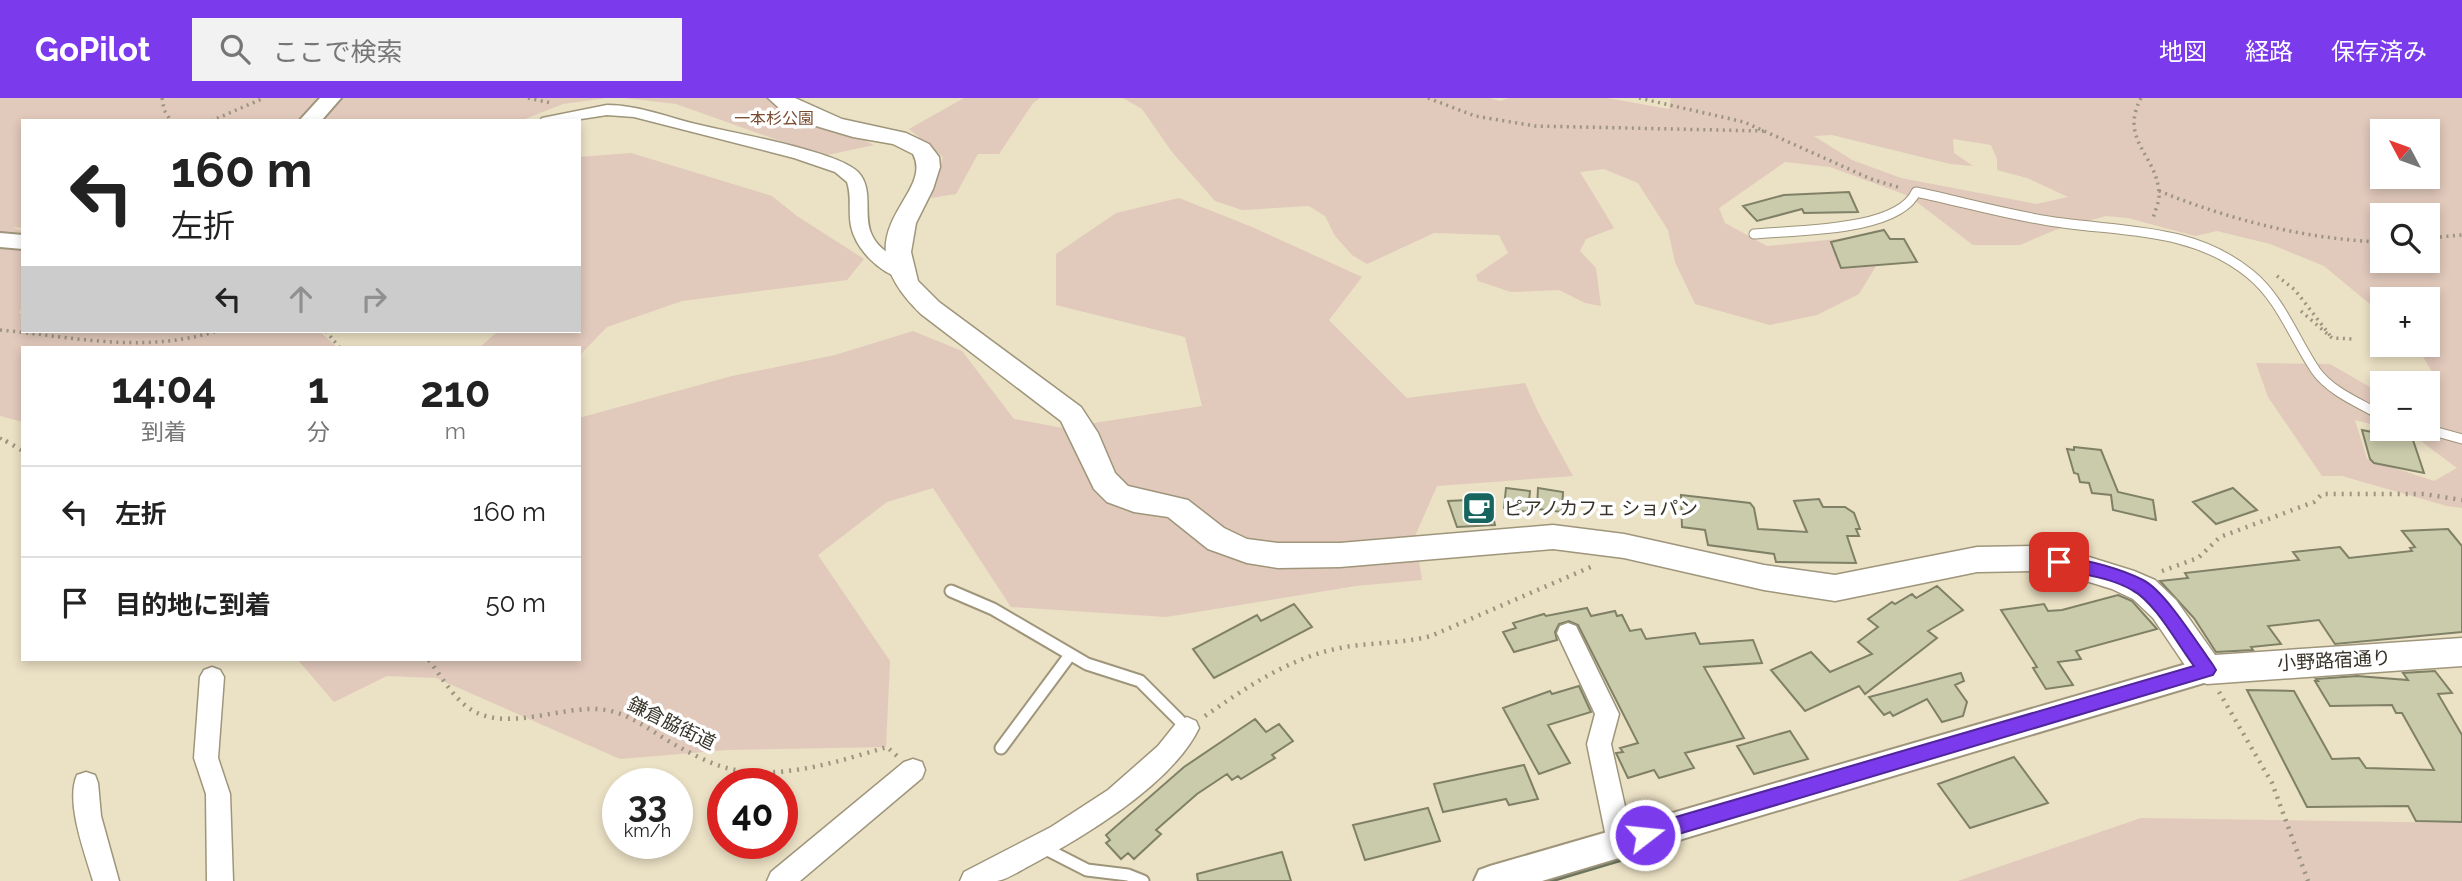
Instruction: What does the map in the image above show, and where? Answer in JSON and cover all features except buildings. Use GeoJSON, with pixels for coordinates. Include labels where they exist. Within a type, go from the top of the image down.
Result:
{"type":"FeatureCollection","features":[{"type":"Feature","properties":{"kind":"main road"},"geometry":{"type":"LineString","coordinates":[[779,98],[826,120],[855,131],[903,141],[924,153],[929,164],[928,176],[899,232],[899,259],[909,288],[930,308],[1071,414],[1085,432],[1105,480],[1116,493],[1132,500],[1178,508],[1196,519],[1211,535],[1242,550],[1339,555],[1553,537],[1633,547],[1715,568],[1814,586],[1850,587],[1937,564],[1996,557],[2041,559],[2080,566],[2138,585],[2151,595],[2207,670]]}},
{"type":"Feature","properties":{"kind":"main road","name":"小野路宿通り"},"geometry":{"type":"LineString","coordinates":[[2207,670],[2231,666],[2462,652]]}},
{"type":"Feature","properties":{"kind":"street"},"geometry":{"type":"LineString","coordinates":[[311,119],[331,98]]}},
{"type":"Feature","properties":{"kind":"street"},"geometry":{"type":"LineString","coordinates":[[558,119],[595,112],[626,111],[784,150],[841,168],[850,174],[858,187],[860,228],[867,242],[886,265],[903,273]]}},
{"type":"Feature","properties":{"kind":"street"},"geometry":{"type":"LineString","coordinates":[[0,240],[21,242]]}},
{"type":"Feature","properties":{"kind":"street"},"geometry":{"type":"LineString","coordinates":[[1568,633],[1607,714],[1599,744],[1620,842]]}},
{"type":"Feature","properties":{"kind":"street"},"geometry":{"type":"LineString","coordinates":[[1490,881],[2207,670]]}},
{"type":"Feature","properties":{"kind":"street"},"geometry":{"type":"LineString","coordinates":[[212,677],[206,758],[218,794],[220,881]]}},
{"type":"Feature","properties":{"kind":"street"},"geometry":{"type":"LineString","coordinates":[[973,881],[1042,847],[1123,793],[1187,728]]}},
{"type":"Feature","properties":{"kind":"street"},"geometry":{"type":"LineString","coordinates":[[780,881],[913,770]]}},
{"type":"Feature","properties":{"kind":"street"},"geometry":{"type":"LineString","coordinates":[[86,783],[88,816],[106,881]]}},
{"type":"Feature","properties":{"kind":"lane"},"geometry":{"type":"LineString","coordinates":[[1754,234],[1874,220],[1895,213],[1910,204],[1916,192],[2061,223],[2150,232],[2201,246],[2230,259],[2253,276],[2283,313],[2317,372],[2340,391],[2370,409]]}},
{"type":"Feature","properties":{"kind":"lane"},"geometry":{"type":"LineString","coordinates":[[2440,433],[2462,439]]}},
{"type":"Feature","properties":{"kind":"lane"},"geometry":{"type":"LineString","coordinates":[[951,591],[993,609],[1070,655],[1140,681],[1156,694],[1187,728]]}},
{"type":"Feature","properties":{"kind":"lane"},"geometry":{"type":"LineString","coordinates":[[1001,748],[1070,655]]}},
{"type":"Feature","properties":{"kind":"lane"},"geometry":{"type":"LineString","coordinates":[[1042,847],[1087,870],[1128,875],[1143,881]]}},
{"type":"Feature","properties":{"kind":"path"},"geometry":{"type":"LineString","coordinates":[[162,98],[164,110],[170,119]]}},
{"type":"Feature","properties":{"kind":"path"},"geometry":{"type":"LineString","coordinates":[[216,119],[264,98]]}},
{"type":"Feature","properties":{"kind":"path"},"geometry":{"type":"LineString","coordinates":[[1428,98],[1475,116],[1535,126],[1764,131]]}},
{"type":"Feature","properties":{"kind":"path"},"geometry":{"type":"LineString","coordinates":[[1639,98],[1702,110],[1744,122],[1871,178],[1916,192]]}},
{"type":"Feature","properties":{"kind":"path"},"geometry":{"type":"LineString","coordinates":[[2141,98],[2135,107],[2134,134],[2159,191],[2150,232]]}},
{"type":"Feature","properties":{"kind":"path"},"geometry":{"type":"LineString","coordinates":[[2159,191],[2202,209],[2271,226],[2327,239],[2370,241]]}},
{"type":"Feature","properties":{"kind":"path"},"geometry":{"type":"LineString","coordinates":[[2440,237],[2462,234]]}},
{"type":"Feature","properties":{"kind":"path"},"geometry":{"type":"LineString","coordinates":[[0,330],[21,332]]}},
{"type":"Feature","properties":{"kind":"path"},"geometry":{"type":"LineString","coordinates":[[26,333],[148,343],[193,339],[211,333]]}},
{"type":"Feature","properties":{"kind":"path"},"geometry":{"type":"LineString","coordinates":[[0,439],[21,450]]}},
{"type":"Feature","properties":{"kind":"path"},"geometry":{"type":"LineString","coordinates":[[2138,585],[2148,576],[2198,558],[2220,537],[2314,502],[2322,494],[2424,494],[2462,500]]}},
{"type":"Feature","properties":{"kind":"path"},"geometry":{"type":"LineString","coordinates":[[1187,728],[1279,669],[1318,653],[1343,647],[1410,643],[1600,564]]}},
{"type":"Feature","properties":{"kind":"path","name":"鎌倉脇街道"},"geometry":{"type":"LineString","coordinates":[[430,661],[466,706],[480,715],[505,718],[574,709],[603,709],[620,714],[683,749],[733,769],[763,773],[856,756],[887,747],[913,770]]}},
{"type":"Feature","properties":{"kind":"path"},"geometry":{"type":"LineString","coordinates":[[2207,670],[2272,783],[2308,881]]}},
{"type":"Feature","properties":{"kind":"green space"},"geometry":{"type":"Polygon","coordinates":[[[0,98],[606,98],[563,104],[525,119],[21,119],[21,228],[12,227],[21,231],[21,333],[321,333],[336,346],[21,346],[21,421],[0,416],[0,98]]]}},
{"type":"Feature","properties":{"kind":"green space","name":"一本杉公園"},"geometry":{"type":"Polygon","coordinates":[[[625,98],[778,98],[874,145],[823,156],[676,104],[625,98]]]}},
{"type":"Feature","properties":{"kind":"green space"},"geometry":{"type":"Polygon","coordinates":[[[964,98],[1040,98],[1033,103],[999,154],[978,154],[956,194],[931,198],[943,157],[909,129],[964,98]]]}},
{"type":"Feature","properties":{"kind":"green space"},"geometry":{"type":"Polygon","coordinates":[[[1123,98],[1489,98],[1500,101],[1509,98],[1607,98],[1669,109],[1671,98],[2462,98],[2462,508],[2342,476],[2322,476],[2268,397],[2256,363],[2330,364],[2370,387],[2370,424],[2355,420],[2367,459],[2434,481],[2457,468],[2421,441],[2440,441],[2440,371],[2432,371],[2423,357],[2440,357],[2440,287],[2370,287],[2370,304],[2324,266],[2270,244],[2217,231],[2195,236],[2128,218],[2106,216],[2055,230],[2020,245],[1973,245],[1909,196],[1830,167],[1785,162],[1719,208],[1725,223],[1767,246],[1856,237],[1876,266],[1859,294],[1817,315],[1770,325],[1695,304],[1675,262],[1668,230],[1638,183],[1604,169],[1580,172],[1614,228],[1586,239],[1580,251],[1596,268],[1601,306],[1585,303],[1559,290],[1511,292],[1478,281],[1476,275],[1508,253],[1499,235],[1434,233],[1367,264],[1352,255],[1335,236],[1325,216],[1309,206],[1242,210],[1215,201],[1172,152],[1142,109],[1123,98]],[[1832,135],[1814,136],[1852,160],[1901,178],[2036,204],[2068,197],[2027,178],[1997,170],[1997,159],[1991,145],[1953,139],[1954,153],[1973,166],[1950,164],[1832,135]]]}},
{"type":"Feature","properties":{"kind":"green space"},"geometry":{"type":"Polygon","coordinates":[[[631,153],[772,196],[797,216],[864,259],[847,280],[682,301],[607,327],[581,354],[581,346],[481,346],[496,333],[581,333],[581,157],[631,153]]]}},
{"type":"Feature","properties":{"kind":"green space"},"geometry":{"type":"Polygon","coordinates":[[[1179,198],[1252,227],[1362,277],[1329,320],[1407,398],[1525,383],[1573,476],[1437,486],[1415,536],[1422,580],[1356,586],[1166,617],[1011,607],[933,488],[887,502],[818,555],[890,661],[886,747],[727,750],[620,759],[436,678],[387,676],[334,702],[299,661],[581,661],[581,417],[732,376],[835,355],[913,331],[962,351],[1014,419],[1063,428],[1202,406],[1185,337],[1056,305],[1056,254],[1116,213],[1179,198]]]}},
{"type":"Feature","properties":{"kind":"green space"},"geometry":{"type":"Polygon","coordinates":[[[2141,818],[2462,823],[2462,881],[1958,881],[2141,818]]]}},
{"type":"Feature","properties":{"kind":"waterway"},"geometry":{"type":"LineString","coordinates":[[1543,881],[1634,854]]}},
{"type":"Feature","properties":{"kind":"place","name":"ピアノカフェ ショパン"},"geometry":{"type":"Point","coordinates":[1479,508]}},
{"type":"Feature","properties":{"kind":"route"},"geometry":{"type":"LineString","coordinates":[[1645,835],[2207,670],[2151,595],[2138,585],[2096,570],[2059,562]]}}]}
